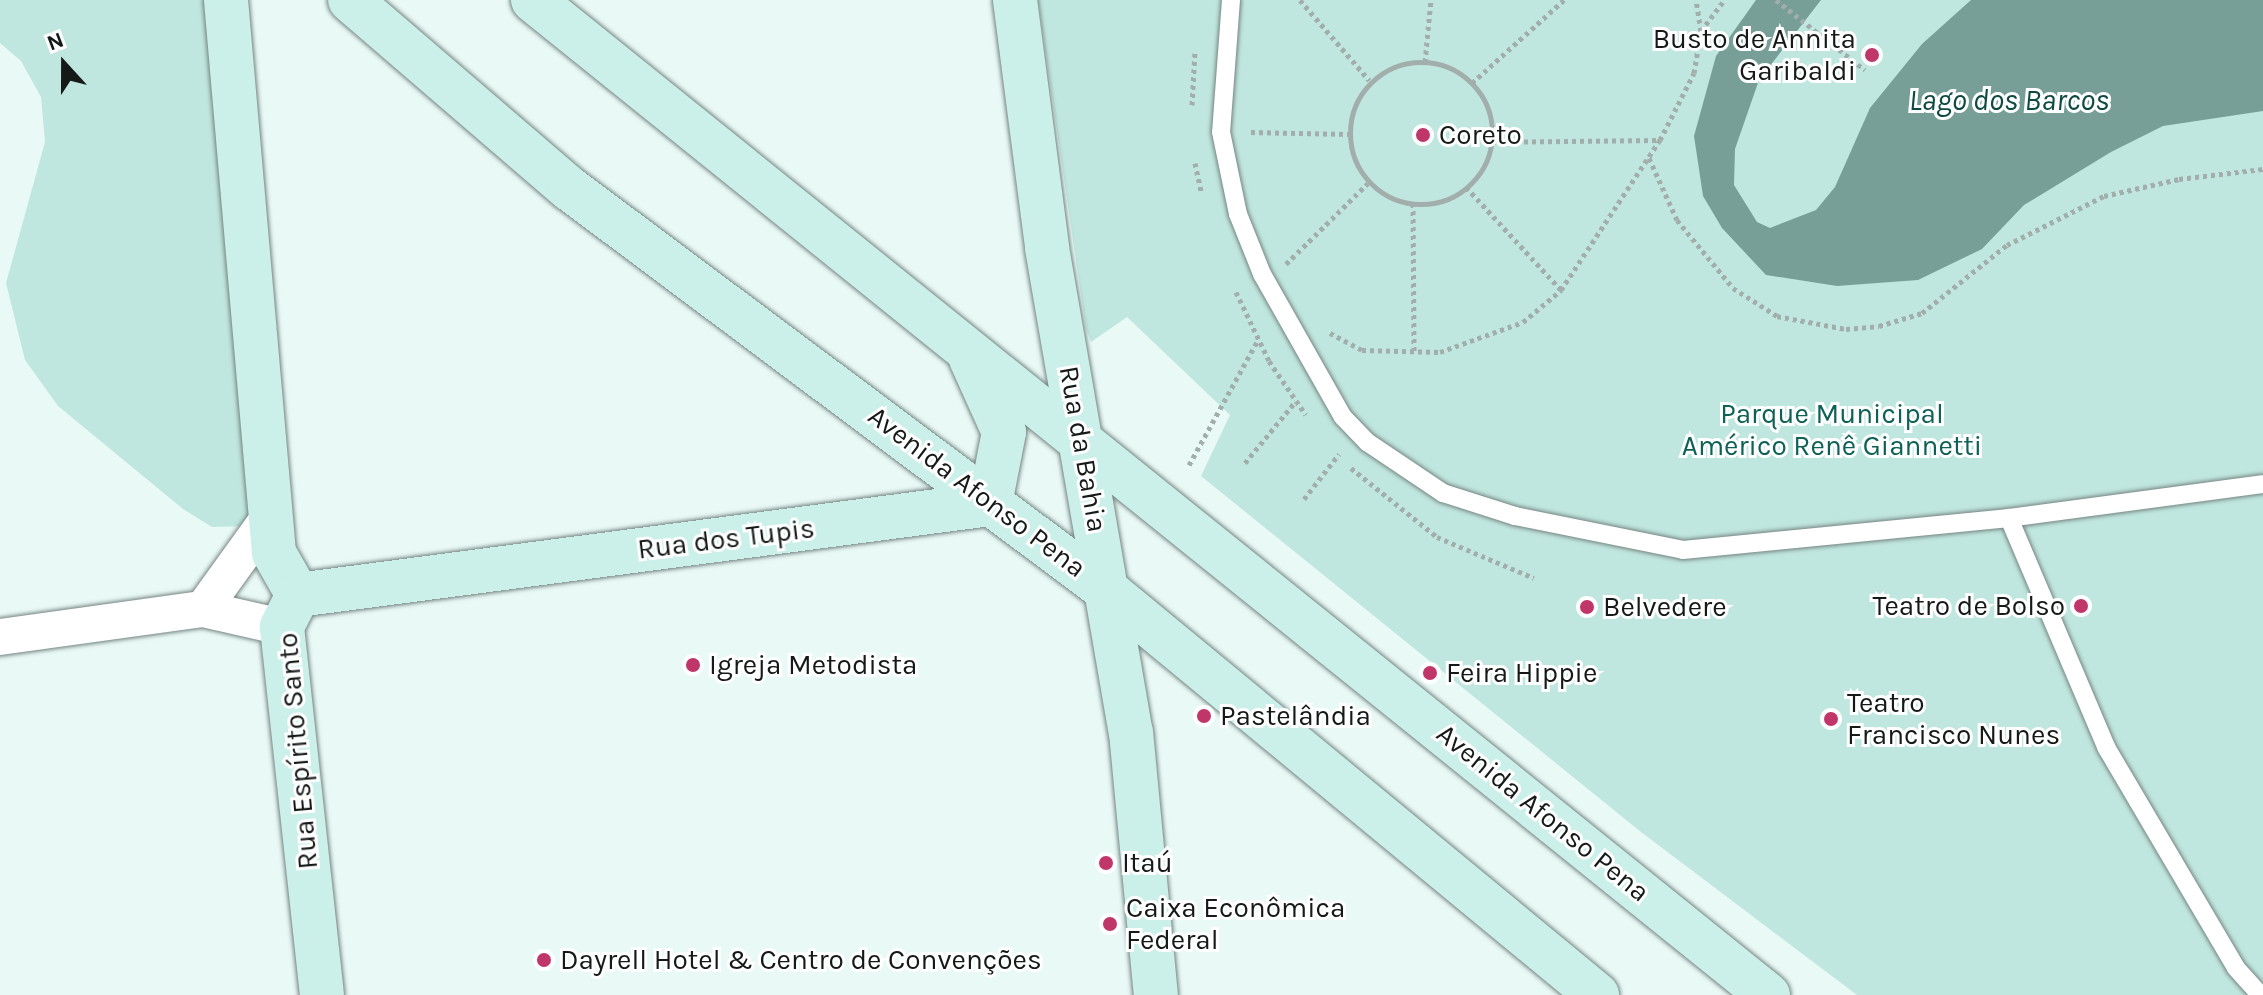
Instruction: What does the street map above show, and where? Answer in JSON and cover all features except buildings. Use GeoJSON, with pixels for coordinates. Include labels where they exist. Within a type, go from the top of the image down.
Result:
{"type":"FeatureCollection","features":[{"type":"Feature","properties":{"kind":"main road","name":"Rua Espírito Santo"},"geometry":{"type":"LineString","coordinates":[[226,0],[270,516],[274,553],[290,611],[322,995]]}},
{"type":"Feature","properties":{"kind":"main road","name":"Rua Espírito Santo"},"geometry":{"type":"LineString","coordinates":[[230,49],[247,8],[258,0]]}},
{"type":"Feature","properties":{"kind":"main road","name":"Avenida Afonso Pena"},"geometry":{"type":"LineString","coordinates":[[350,0],[570,189],[1109,592],[1597,995]]}},
{"type":"Feature","properties":{"kind":"main road","name":"Avenida Afonso Pena"},"geometry":{"type":"LineString","coordinates":[[533,0],[1768,995]]}},
{"type":"Feature","properties":{"kind":"main road","name":"Rua da Bahia"},"geometry":{"type":"LineString","coordinates":[[1015,0],[1065,349],[1131,732],[1156,995]]}},
{"type":"Feature","properties":{"kind":"main road"},"geometry":{"type":"LineString","coordinates":[[1018,393],[1065,349]]}},
{"type":"Feature","properties":{"kind":"main road"},"geometry":{"type":"LineString","coordinates":[[967,350],[1004,432],[990,504]]}},
{"type":"Feature","properties":{"kind":"main road","name":"Rua dos Tupis"},"geometry":{"type":"LineString","coordinates":[[290,611],[990,504]]}},
{"type":"Feature","properties":{"kind":"street"},"geometry":{"type":"LineString","coordinates":[[203,609],[270,516]]}},
{"type":"Feature","properties":{"kind":"street","name":"Rua dos Tupis"},"geometry":{"type":"LineString","coordinates":[[0,637],[203,609],[290,611]]}},
{"type":"Feature","properties":{"kind":"lane"},"geometry":{"type":"LineString","coordinates":[[1231,0],[1221,132],[1238,214],[1262,274],[1315,376],[1351,426],[1401,467],[1443,493],[1515,516],[1683,550],[2009,518],[2263,484]]}},
{"type":"Feature","properties":{"kind":"lane"},"geometry":{"type":"LineString","coordinates":[[2009,518],[2106,747],[2236,968],[2260,995]]}},
{"type":"Feature","properties":{"kind":"path"},"geometry":{"type":"LineString","coordinates":[[1300,0],[1369,80]]}},
{"type":"Feature","properties":{"kind":"path"},"geometry":{"type":"LineString","coordinates":[[1425,62],[1431,0]]}},
{"type":"Feature","properties":{"kind":"path"},"geometry":{"type":"LineString","coordinates":[[1472,83],[1564,0]]}},
{"type":"Feature","properties":{"kind":"path"},"geometry":{"type":"LineString","coordinates":[[1322,326],[1362,350],[1414,354],[1440,352],[1501,333],[1561,290],[1649,158],[1694,73],[1701,31],[1696,0]]}},
{"type":"Feature","properties":{"kind":"path"},"geometry":{"type":"LineString","coordinates":[[1701,31],[1724,0]]}},
{"type":"Feature","properties":{"kind":"path"},"geometry":{"type":"LineString","coordinates":[[1776,0],[1865,70]]}},
{"type":"Feature","properties":{"kind":"path"},"geometry":{"type":"LineString","coordinates":[[1425,62],[1442,65],[1472,83],[1491,118],[1492,142],[1479,173],[1466,187],[1450,198],[1413,203],[1368,183],[1355,159],[1350,134],[1351,117],[1369,80],[1404,64],[1425,62]]}},
{"type":"Feature","properties":{"kind":"path"},"geometry":{"type":"LineString","coordinates":[[1251,117],[1254,147]]}},
{"type":"Feature","properties":{"kind":"path"},"geometry":{"type":"LineString","coordinates":[[1251,132],[1350,134]]}},
{"type":"Feature","properties":{"kind":"path"},"geometry":{"type":"LineString","coordinates":[[1492,142],[1660,140]]}},
{"type":"Feature","properties":{"kind":"path"},"geometry":{"type":"LineString","coordinates":[[1649,158],[1677,220],[1733,288],[1777,316],[1846,329],[1879,326],[1922,313],[2007,245],[2104,196],[2179,179],[2263,169]]}},
{"type":"Feature","properties":{"kind":"path"},"geometry":{"type":"LineString","coordinates":[[1286,265],[1368,183]]}},
{"type":"Feature","properties":{"kind":"path"},"geometry":{"type":"LineString","coordinates":[[1466,187],[1561,290]]}},
{"type":"Feature","properties":{"kind":"path"},"geometry":{"type":"LineString","coordinates":[[1413,203],[1414,354]]}},
{"type":"Feature","properties":{"kind":"path"},"geometry":{"type":"LineString","coordinates":[[1281,255],[1291,280]]}},
{"type":"Feature","properties":{"kind":"path"},"geometry":{"type":"LineString","coordinates":[[1189,465],[1259,340]]}},
{"type":"Feature","properties":{"kind":"path"},"geometry":{"type":"LineString","coordinates":[[1245,463],[1296,401]]}},
{"type":"Feature","properties":{"kind":"path"},"geometry":{"type":"LineString","coordinates":[[1304,499],[1339,454]]}},
{"type":"Feature","properties":{"kind":"green space"},"geometry":{"type":"Polygon","coordinates":[[[0,0],[214,0],[268,505],[248,526],[212,527],[183,509],[58,406],[25,360],[6,283],[45,142],[41,97],[21,61],[0,43],[0,0]]]}},
{"type":"Feature","properties":{"kind":"green space","name":"Parque Municipal Américo Renê Giannetti"},"geometry":{"type":"Polygon","coordinates":[[[1038,0],[2263,0],[2263,995],[1857,995],[1641,832],[1201,476],[1230,415],[1127,317],[1091,342],[1086,329],[1038,0]]]}},
{"type":"Feature","properties":{"kind":"water","name":"Lago dos Barcos"},"geometry":{"type":"Polygon","coordinates":[[[1756,0],[1821,0],[1759,80],[1735,149],[1734,185],[1757,222],[1770,228],[1816,210],[1835,187],[1870,108],[1922,44],[1971,0],[2263,0],[2263,111],[2163,126],[2111,152],[2024,205],[1982,249],[1918,280],[1837,286],[1766,275],[1722,228],[1703,196],[1694,136],[1716,56],[1756,0]]]}},
{"type":"Feature","properties":{"kind":"place","name":"Busto de Annita Garibaldi"},"geometry":{"type":"Point","coordinates":[1872,55]}},
{"type":"Feature","properties":{"kind":"place","name":"Coreto"},"geometry":{"type":"Point","coordinates":[1423,135]}},
{"type":"Feature","properties":{"kind":"place","name":"Teatro de Bolso"},"geometry":{"type":"Point","coordinates":[2081,606]}},
{"type":"Feature","properties":{"kind":"place","name":"Belvedere"},"geometry":{"type":"Point","coordinates":[1587,607]}},
{"type":"Feature","properties":{"kind":"place","name":"Igreja Metodista"},"geometry":{"type":"Point","coordinates":[693,665]}},
{"type":"Feature","properties":{"kind":"place","name":"Feira Hippie"},"geometry":{"type":"Point","coordinates":[1430,673]}},
{"type":"Feature","properties":{"kind":"place","name":"Pastelândia"},"geometry":{"type":"Point","coordinates":[1204,716]}},
{"type":"Feature","properties":{"kind":"place","name":"Teatro Francisco Nunes"},"geometry":{"type":"Point","coordinates":[1831,719]}},
{"type":"Feature","properties":{"kind":"place","name":"Itaú"},"geometry":{"type":"Point","coordinates":[1106,863]}},
{"type":"Feature","properties":{"kind":"place","name":"Caixa Econômica Federal"},"geometry":{"type":"Point","coordinates":[1110,924]}},
{"type":"Feature","properties":{"kind":"place","name":"Dayrell Hotel & Centro de Convenções"},"geometry":{"type":"Point","coordinates":[544,960]}}]}
